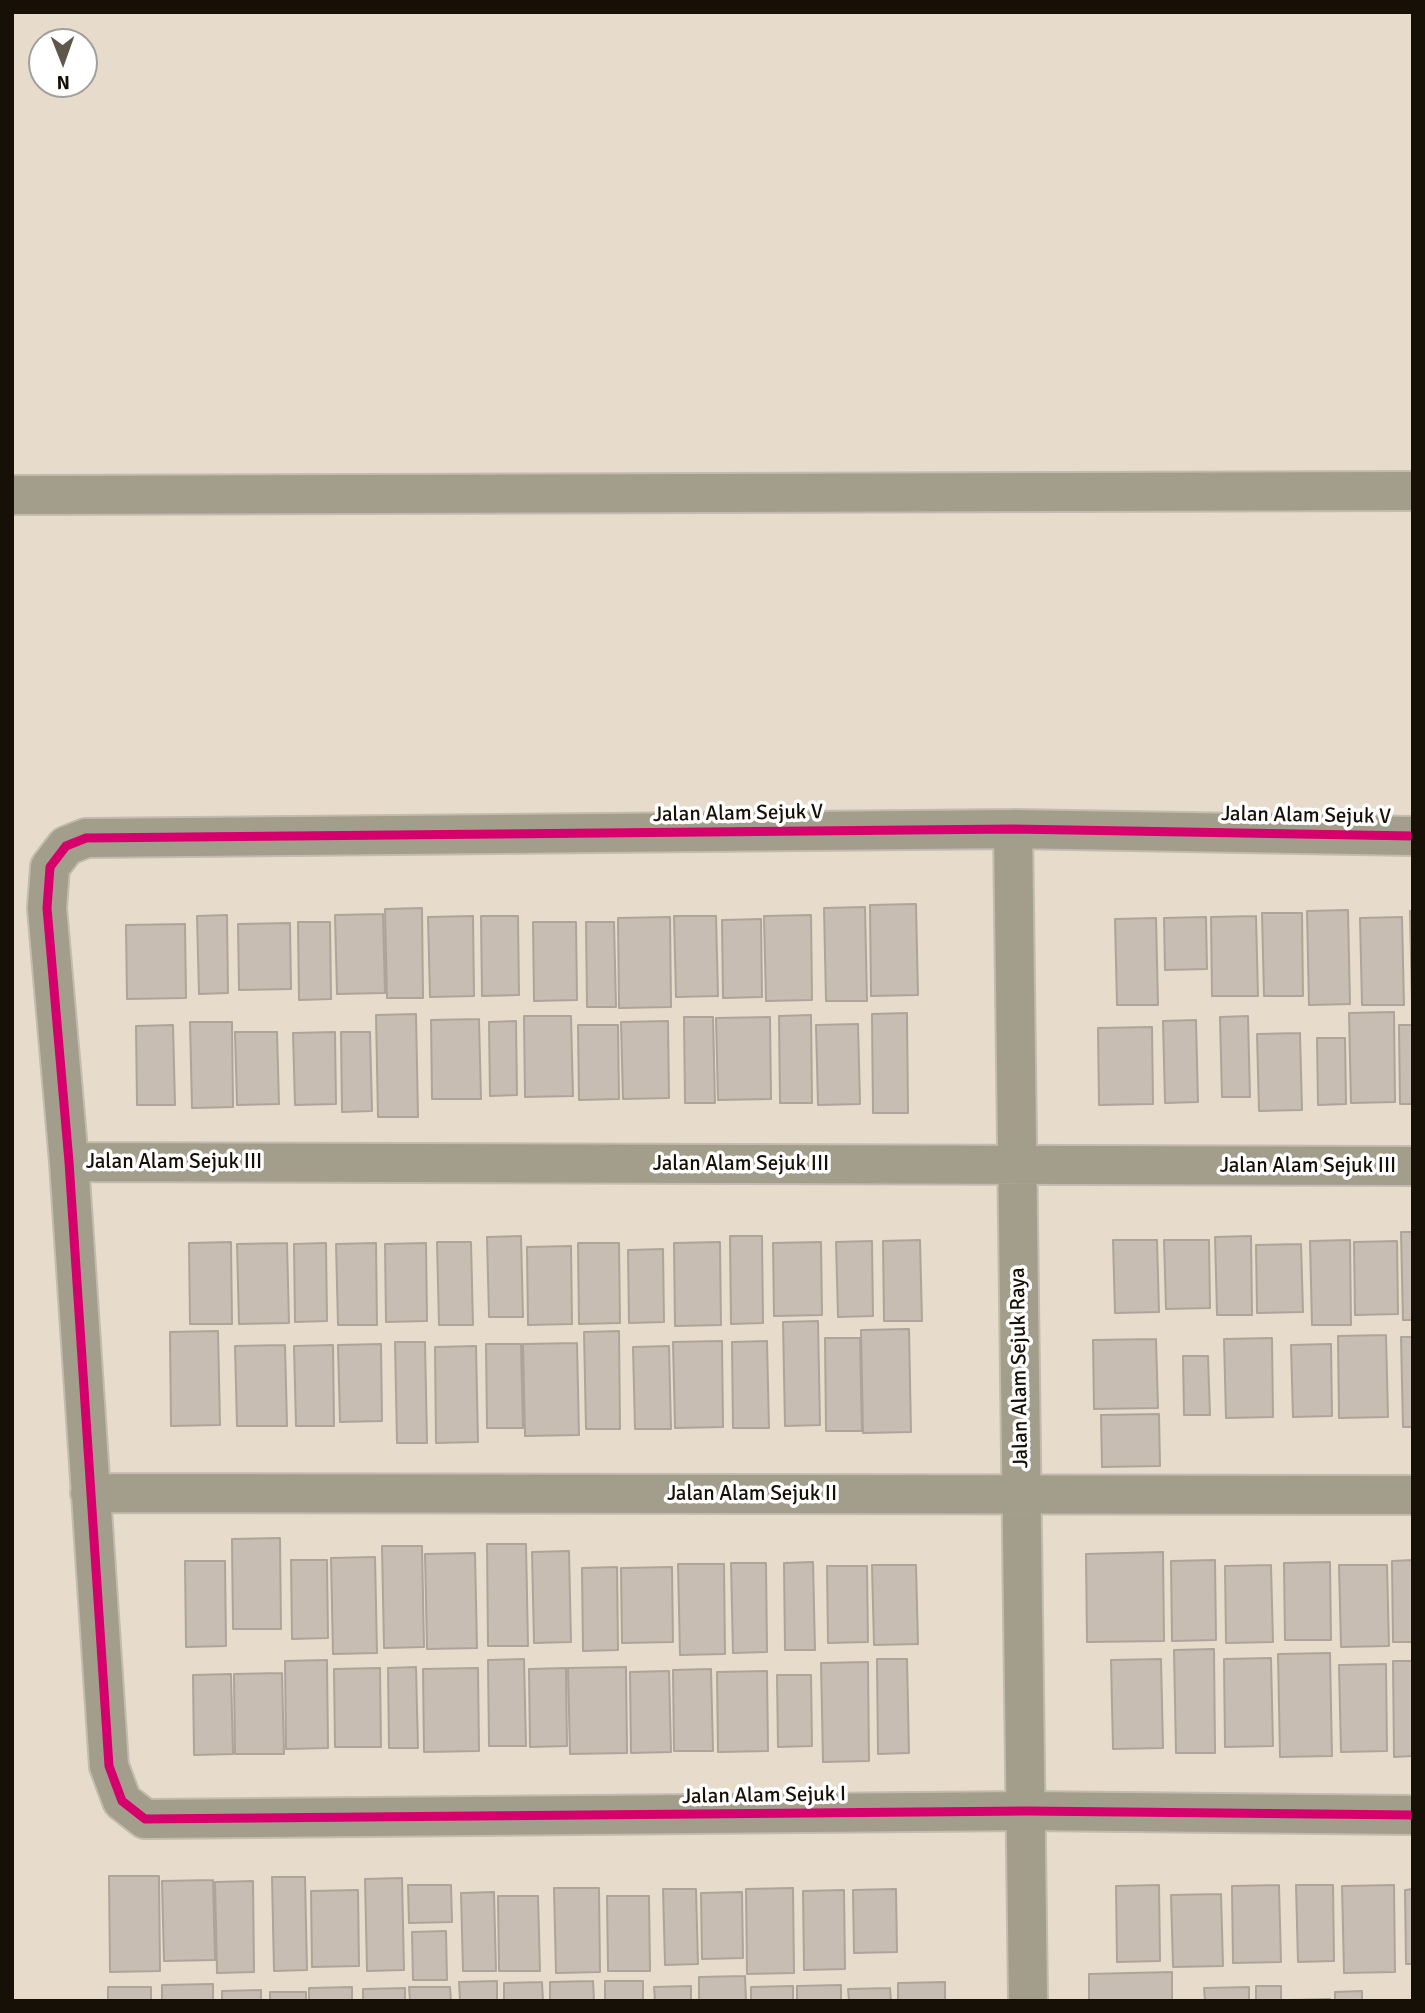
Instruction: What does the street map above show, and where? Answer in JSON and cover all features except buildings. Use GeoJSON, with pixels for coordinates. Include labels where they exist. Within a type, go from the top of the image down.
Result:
{"type":"FeatureCollection","features":[{"type":"Feature","properties":{"kind":"street"},"geometry":{"type":"LineString","coordinates":[[12,495],[1413,491]]}},
{"type":"Feature","properties":{"kind":"street","name":"Jalan Alam Sejuk V"},"geometry":{"type":"LineString","coordinates":[[69,1162],[47,908],[50,867],[66,846],[86,838],[1013,829],[1413,836]]}},
{"type":"Feature","properties":{"kind":"street","name":"Jalan Alam Sejuk Raya"},"geometry":{"type":"LineString","coordinates":[[1013,829],[1028,2001]]}},
{"type":"Feature","properties":{"kind":"street"},"geometry":{"type":"LineString","coordinates":[[69,1162],[90,1493]]}},
{"type":"Feature","properties":{"kind":"street","name":"Jalan Alam Sejuk III"},"geometry":{"type":"LineString","coordinates":[[69,1162],[1413,1166]]}},
{"type":"Feature","properties":{"kind":"street","name":"Jalan Alam Sejuk II"},"geometry":{"type":"LineString","coordinates":[[90,1493],[1413,1494]]}},
{"type":"Feature","properties":{"kind":"street","name":"Jalan Alam Sejuk I"},"geometry":{"type":"LineString","coordinates":[[90,1493],[108,1766],[122,1801],[145,1819],[1027,1811],[1413,1815]]}},
{"type":"Feature","properties":{"kind":"cycle path"},"geometry":{"type":"LineString","coordinates":[[1413,836],[1013,829],[86,838],[66,846],[50,867],[47,908],[69,1162],[109,1766],[122,1801],[145,1819],[1027,1811],[1413,1815]]}}]}
